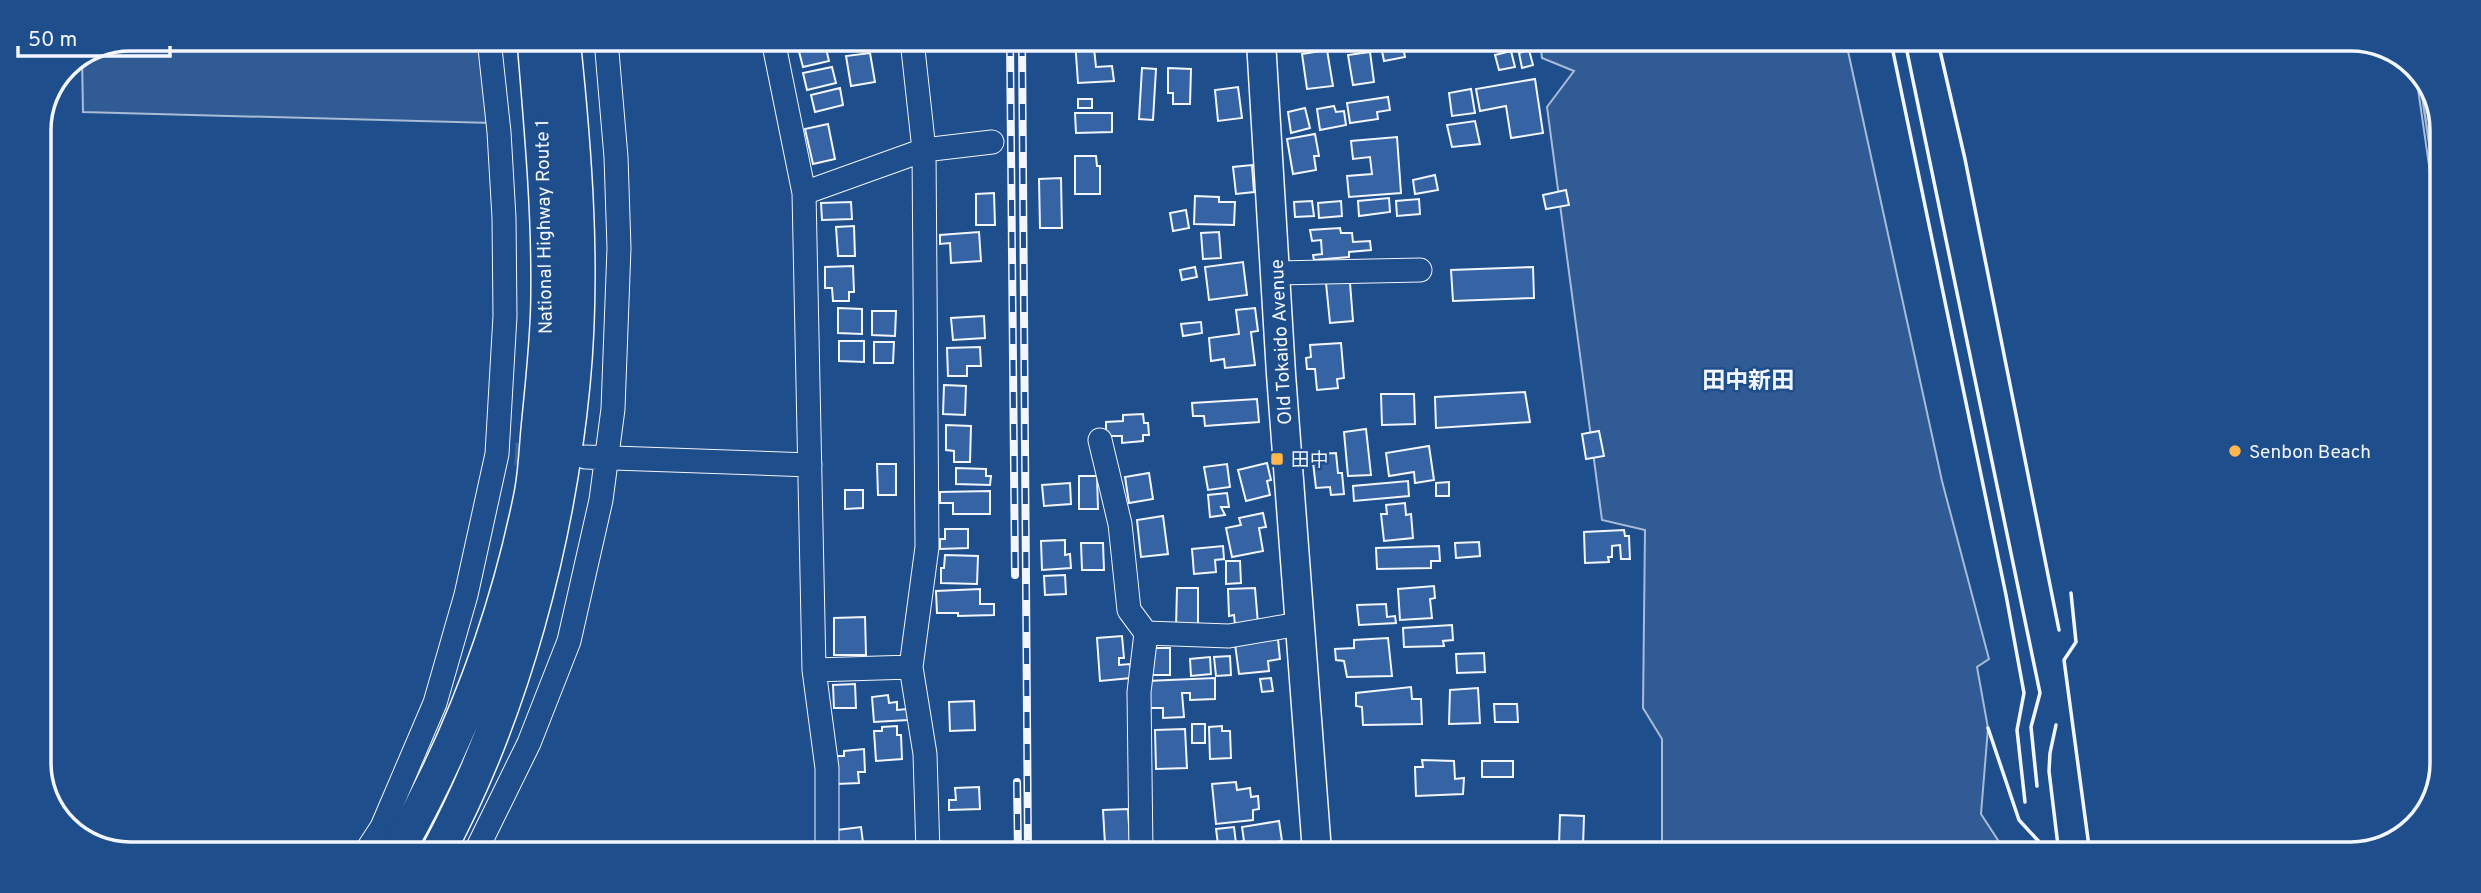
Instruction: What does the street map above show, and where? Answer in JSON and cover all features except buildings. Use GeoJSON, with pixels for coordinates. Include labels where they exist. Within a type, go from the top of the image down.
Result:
{"type":"FeatureCollection","features":[{"type":"Feature","properties":{"kind":"highway","name":"National Highway Route 1"},"geometry":{"type":"LineString","coordinates":[[402,842],[426,800],[478,679],[508,588],[531,498],[544,377],[548,294],[546,204],[535,51]]}},
{"type":"Feature","properties":{"kind":"highway","name":"National Highway Route 1"},"geometry":{"type":"LineString","coordinates":[[443,842],[498,722],[557,505],[573,383],[577,293],[570,115],[564,51]]}},
{"type":"Feature","properties":{"kind":"main road","name":"Old Tokaido Avenue"},"geometry":{"type":"LineString","coordinates":[[1262,51],[1299,624],[1316,842]]}},
{"type":"Feature","properties":{"kind":"street"},"geometry":{"type":"LineString","coordinates":[[373,842],[382,827],[435,703],[506,454],[504,218],[490,51]]}},
{"type":"Feature","properties":{"kind":"street"},"geometry":{"type":"LineString","coordinates":[[480,842],[529,743],[569,641],[601,500],[596,458],[613,409],[619,248],[616,157],[607,51]]}},
{"type":"Feature","properties":{"kind":"street"},"geometry":{"type":"LineString","coordinates":[[775,51],[804,193],[814,670],[827,768],[827,842]]}},
{"type":"Feature","properties":{"kind":"street"},"geometry":{"type":"LineString","coordinates":[[913,51],[924,150],[927,547],[911,667],[925,754],[928,842]]}},
{"type":"Feature","properties":{"kind":"street"},"geometry":{"type":"LineString","coordinates":[[804,193],[924,150],[992,142]]}},
{"type":"Feature","properties":{"kind":"street"},"geometry":{"type":"LineString","coordinates":[[1277,273],[1420,270]]}},
{"type":"Feature","properties":{"kind":"street"},"geometry":{"type":"LineString","coordinates":[[1100,440],[1120,524],[1129,610],[1146,633],[1139,692],[1141,842]]}},
{"type":"Feature","properties":{"kind":"street"},"geometry":{"type":"LineString","coordinates":[[596,458],[810,466]]}},
{"type":"Feature","properties":{"kind":"street"},"geometry":{"type":"LineString","coordinates":[[1146,633],[1229,636],[1299,624]]}},
{"type":"Feature","properties":{"kind":"street"},"geometry":{"type":"LineString","coordinates":[[814,670],[911,667]]}},
{"type":"Feature","properties":{"kind":"shaded area"},"geometry":{"type":"Polygon","coordinates":[[[483,51],[492,123],[83,112],[82,67],[114,52],[483,51]]]}},
{"type":"Feature","properties":{"kind":"shaded area"},"geometry":{"type":"Polygon","coordinates":[[[1541,51],[1848,51],[1942,481],[1989,659],[1977,667],[1988,728],[1981,814],[1999,842],[1662,842],[1662,739],[1643,708],[1645,530],[1602,520],[1547,107],[1574,71],[1542,58],[1541,51]]]}},
{"type":"Feature","properties":{"kind":"shaded area"},"geometry":{"type":"Polygon","coordinates":[[[2422,94],[2429,114],[2430,148],[2422,94]]]}},
{"type":"Feature","properties":{"kind":"pier"},"geometry":{"type":"Polygon","coordinates":[[[2418,87],[2422,94],[2430,150],[2430,172],[2418,87]]]}},
{"type":"Feature","properties":{"kind":"tunnel"},"geometry":{"type":"LineString","coordinates":[[515,454],[551,456]]}},
{"type":"Feature","properties":{"kind":"railway"},"geometry":{"type":"LineString","coordinates":[[1010,51],[1015,575]]}},
{"type":"Feature","properties":{"kind":"railway"},"geometry":{"type":"LineString","coordinates":[[1022,51],[1028,842]]}},
{"type":"Feature","properties":{"kind":"railway"},"geometry":{"type":"LineString","coordinates":[[1017,782],[1018,842]]}},
{"type":"Feature","properties":{"kind":"wall"},"geometry":{"type":"LineString","coordinates":[[1893,51],[2024,693],[2017,730],[2025,802]]}},
{"type":"Feature","properties":{"kind":"wall"},"geometry":{"type":"LineString","coordinates":[[1907,51],[2040,693],[2031,727],[2037,786]]}},
{"type":"Feature","properties":{"kind":"wall"},"geometry":{"type":"LineString","coordinates":[[1940,51],[1965,159],[2059,630]]}},
{"type":"Feature","properties":{"kind":"wall"},"geometry":{"type":"LineString","coordinates":[[2071,593],[2076,642],[2064,660],[2088,842]]}},
{"type":"Feature","properties":{"kind":"wall"},"geometry":{"type":"LineString","coordinates":[[2056,725],[2049,771],[2058,842]]}},
{"type":"Feature","properties":{"kind":"wall"},"geometry":{"type":"LineString","coordinates":[[1988,728],[2019,820],[2039,842]]}},
{"type":"Feature","properties":{"kind":"place","name":"Senbon Beach"},"geometry":{"type":"Point","coordinates":[2235,451]}},
{"type":"Feature","properties":{"kind":"place","name":"田中"},"geometry":{"type":"Point","coordinates":[1277,459]}},
{"type":"Feature","properties":{"kind":"district","name":"田中新田"},"geometry":{"type":"Point","coordinates":[1748,380]}}]}
